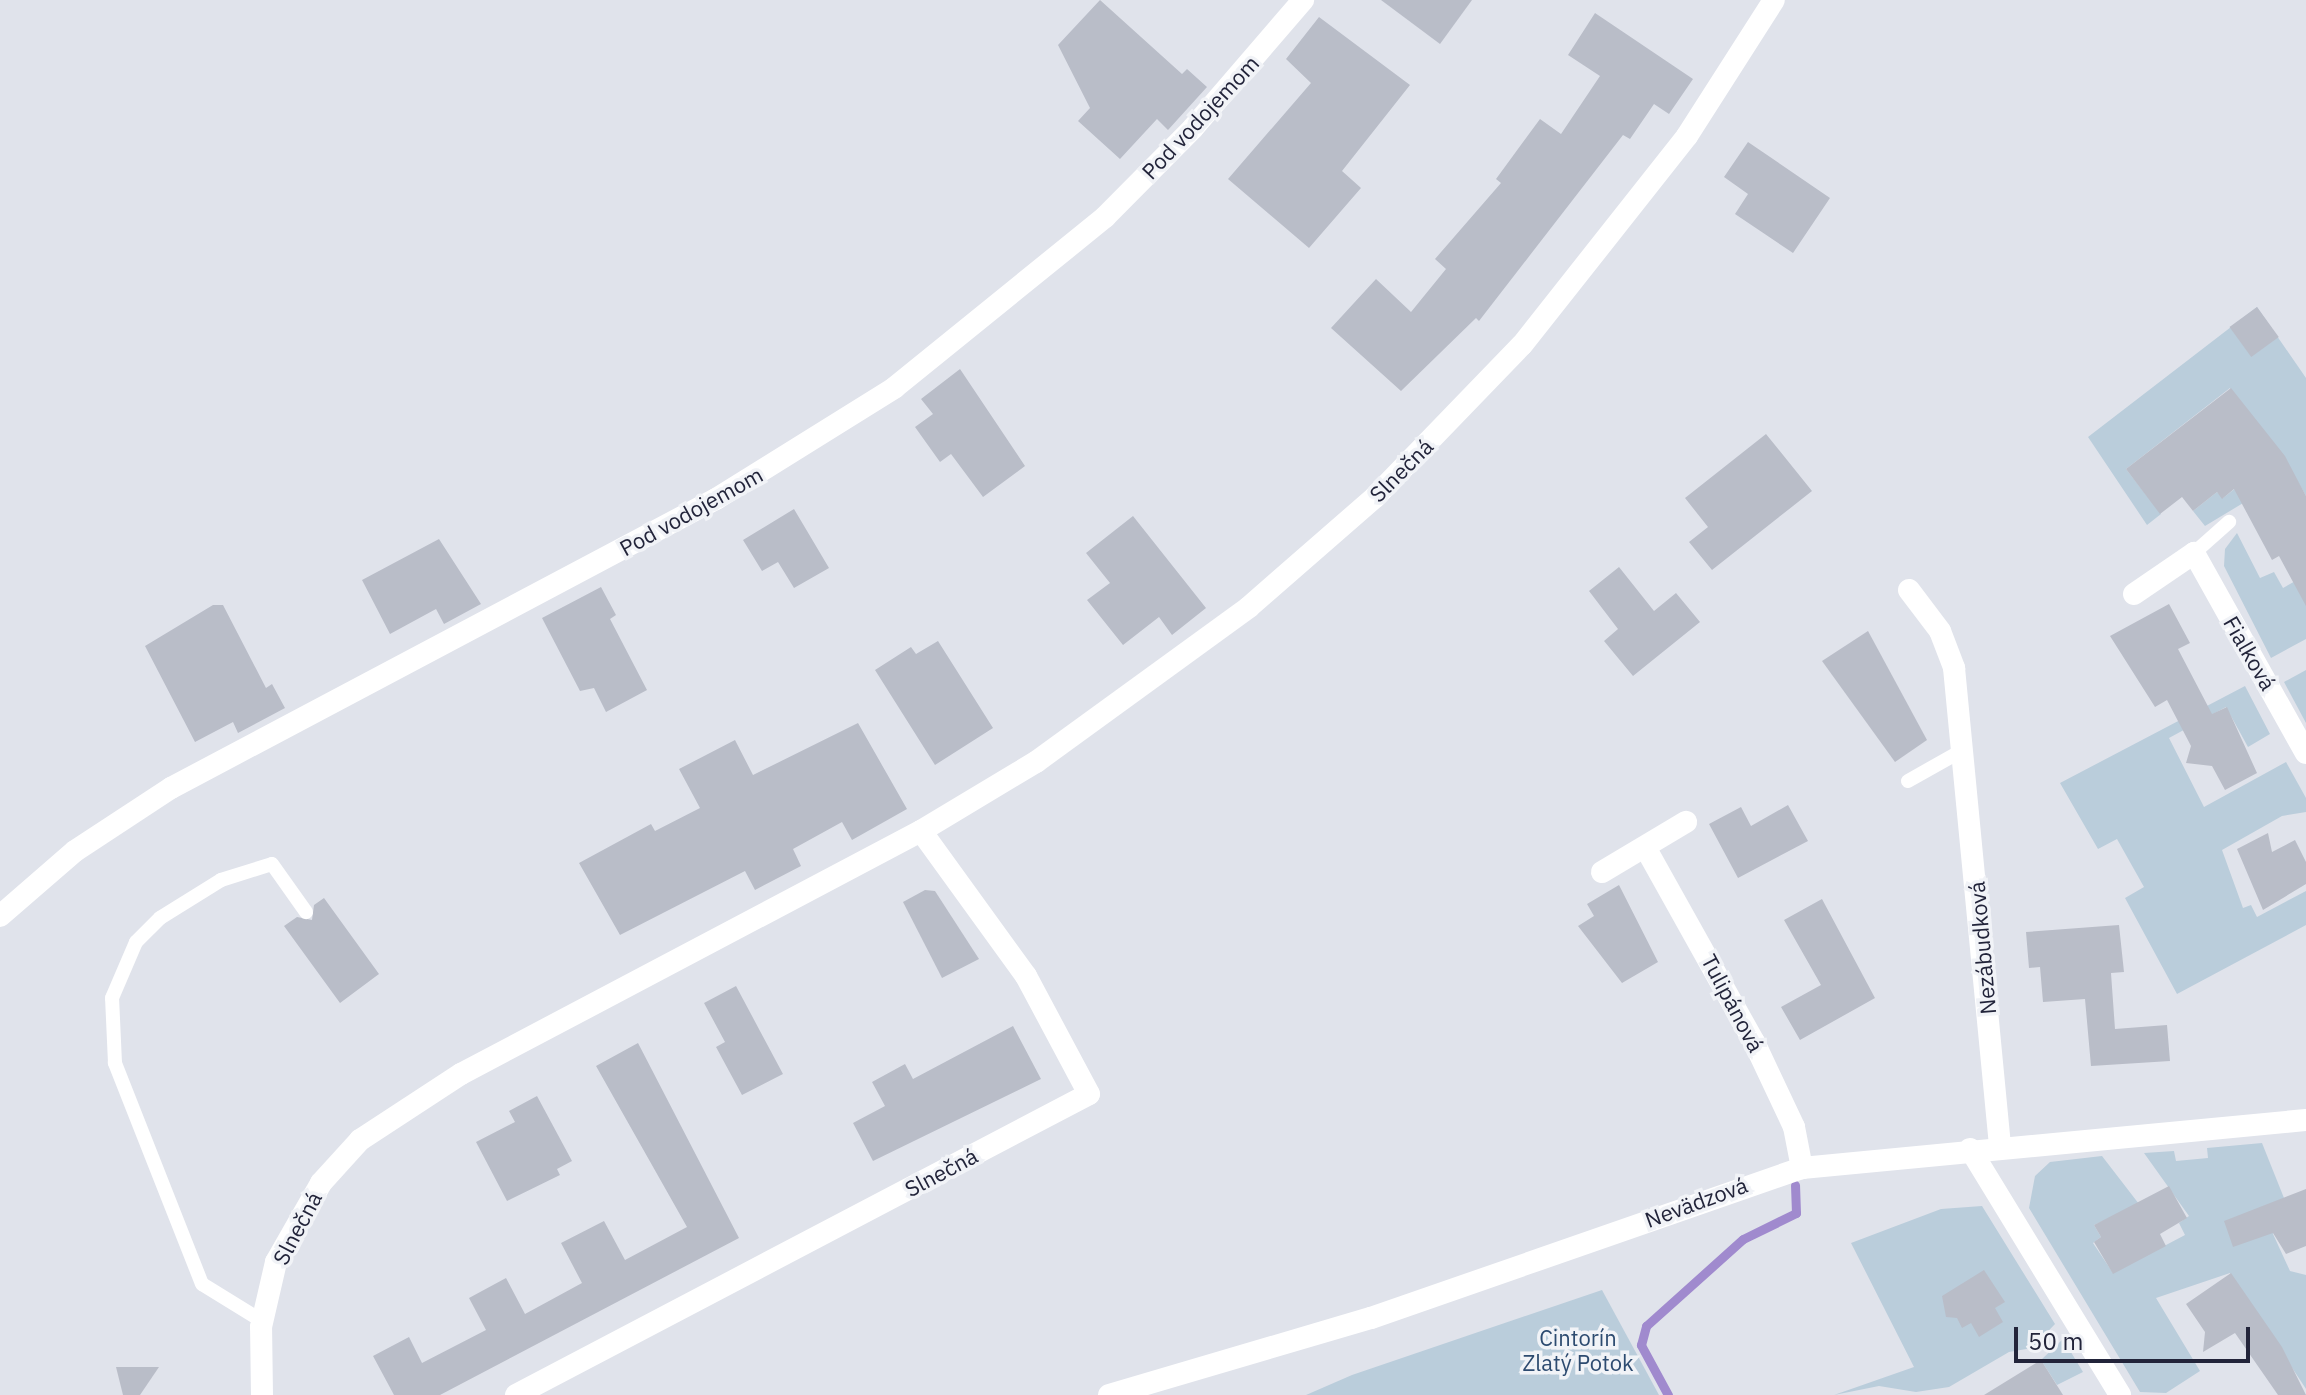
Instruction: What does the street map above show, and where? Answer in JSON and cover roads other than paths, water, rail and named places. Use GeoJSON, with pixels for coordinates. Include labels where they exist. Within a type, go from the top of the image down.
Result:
{"type":"FeatureCollection","features":[{"type":"Feature","properties":{"kind":"street","name":"Pod vodojemom"},"geometry":{"type":"LineString","coordinates":[[0,916],[131,812],[716,499],[894,388],[1105,217],[1193,128],[1303,0]]}},
{"type":"Feature","properties":{"kind":"street","name":"Slnečná"},"geometry":{"type":"LineString","coordinates":[[262,1395],[262,1321],[276,1262],[302,1210],[341,1160],[381,1124],[461,1074],[921,831],[1036,762],[1193,652],[1375,497],[1585,270],[1687,136],[1774,0]]}},
{"type":"Feature","properties":{"kind":"street"},"geometry":{"type":"LineString","coordinates":[[2134,594],[2194,553]]}},
{"type":"Feature","properties":{"kind":"street","name":"Fialková"},"geometry":{"type":"LineString","coordinates":[[2194,553],[2306,753]]}},
{"type":"Feature","properties":{"kind":"street","name":"Nezábudková"},"geometry":{"type":"LineString","coordinates":[[1909,590],[1940,631],[1954,668],[2000,1146]]}},
{"type":"Feature","properties":{"kind":"street"},"geometry":{"type":"LineString","coordinates":[[1602,872],[1686,822]]}},
{"type":"Feature","properties":{"kind":"street","name":"Slnečná"},"geometry":{"type":"LineString","coordinates":[[516,1395],[1089,1094],[1026,976],[921,831]]}},
{"type":"Feature","properties":{"kind":"street","name":"Tulipánová"},"geometry":{"type":"LineString","coordinates":[[1645,847],[1754,1042],[1794,1127],[1802,1168]]}},
{"type":"Feature","properties":{"kind":"street","name":"Nevädzová"},"geometry":{"type":"LineString","coordinates":[[1109,1395],[1371,1318],[1802,1168],[2000,1146],[2306,1120]]}},
{"type":"Feature","properties":{"kind":"street"},"geometry":{"type":"LineString","coordinates":[[1970,1149],[2120,1395]]}},
{"type":"Feature","properties":{"kind":"lane"},"geometry":{"type":"LineString","coordinates":[[2194,553],[2229,522]]}},
{"type":"Feature","properties":{"kind":"lane"},"geometry":{"type":"LineString","coordinates":[[1908,781],[1963,750]]}},
{"type":"Feature","properties":{"kind":"lane"},"geometry":{"type":"LineString","coordinates":[[262,1321],[202,1284],[115,1063],[112,998],[136,942],[160,918],[221,880],[272,864],[306,912]]}},
{"type":"Feature","properties":{"kind":"waterway"},"geometry":{"type":"LineString","coordinates":[[1668,1395],[1641,1345],[1646,1326],[1743,1239],[1796,1213],[1795,1185]]}},
{"type":"Feature","properties":{"kind":"park label","name":"Cintorín Zlatý Potok"},"geometry":{"type":"Point","coordinates":[1578,1350]}}]}
